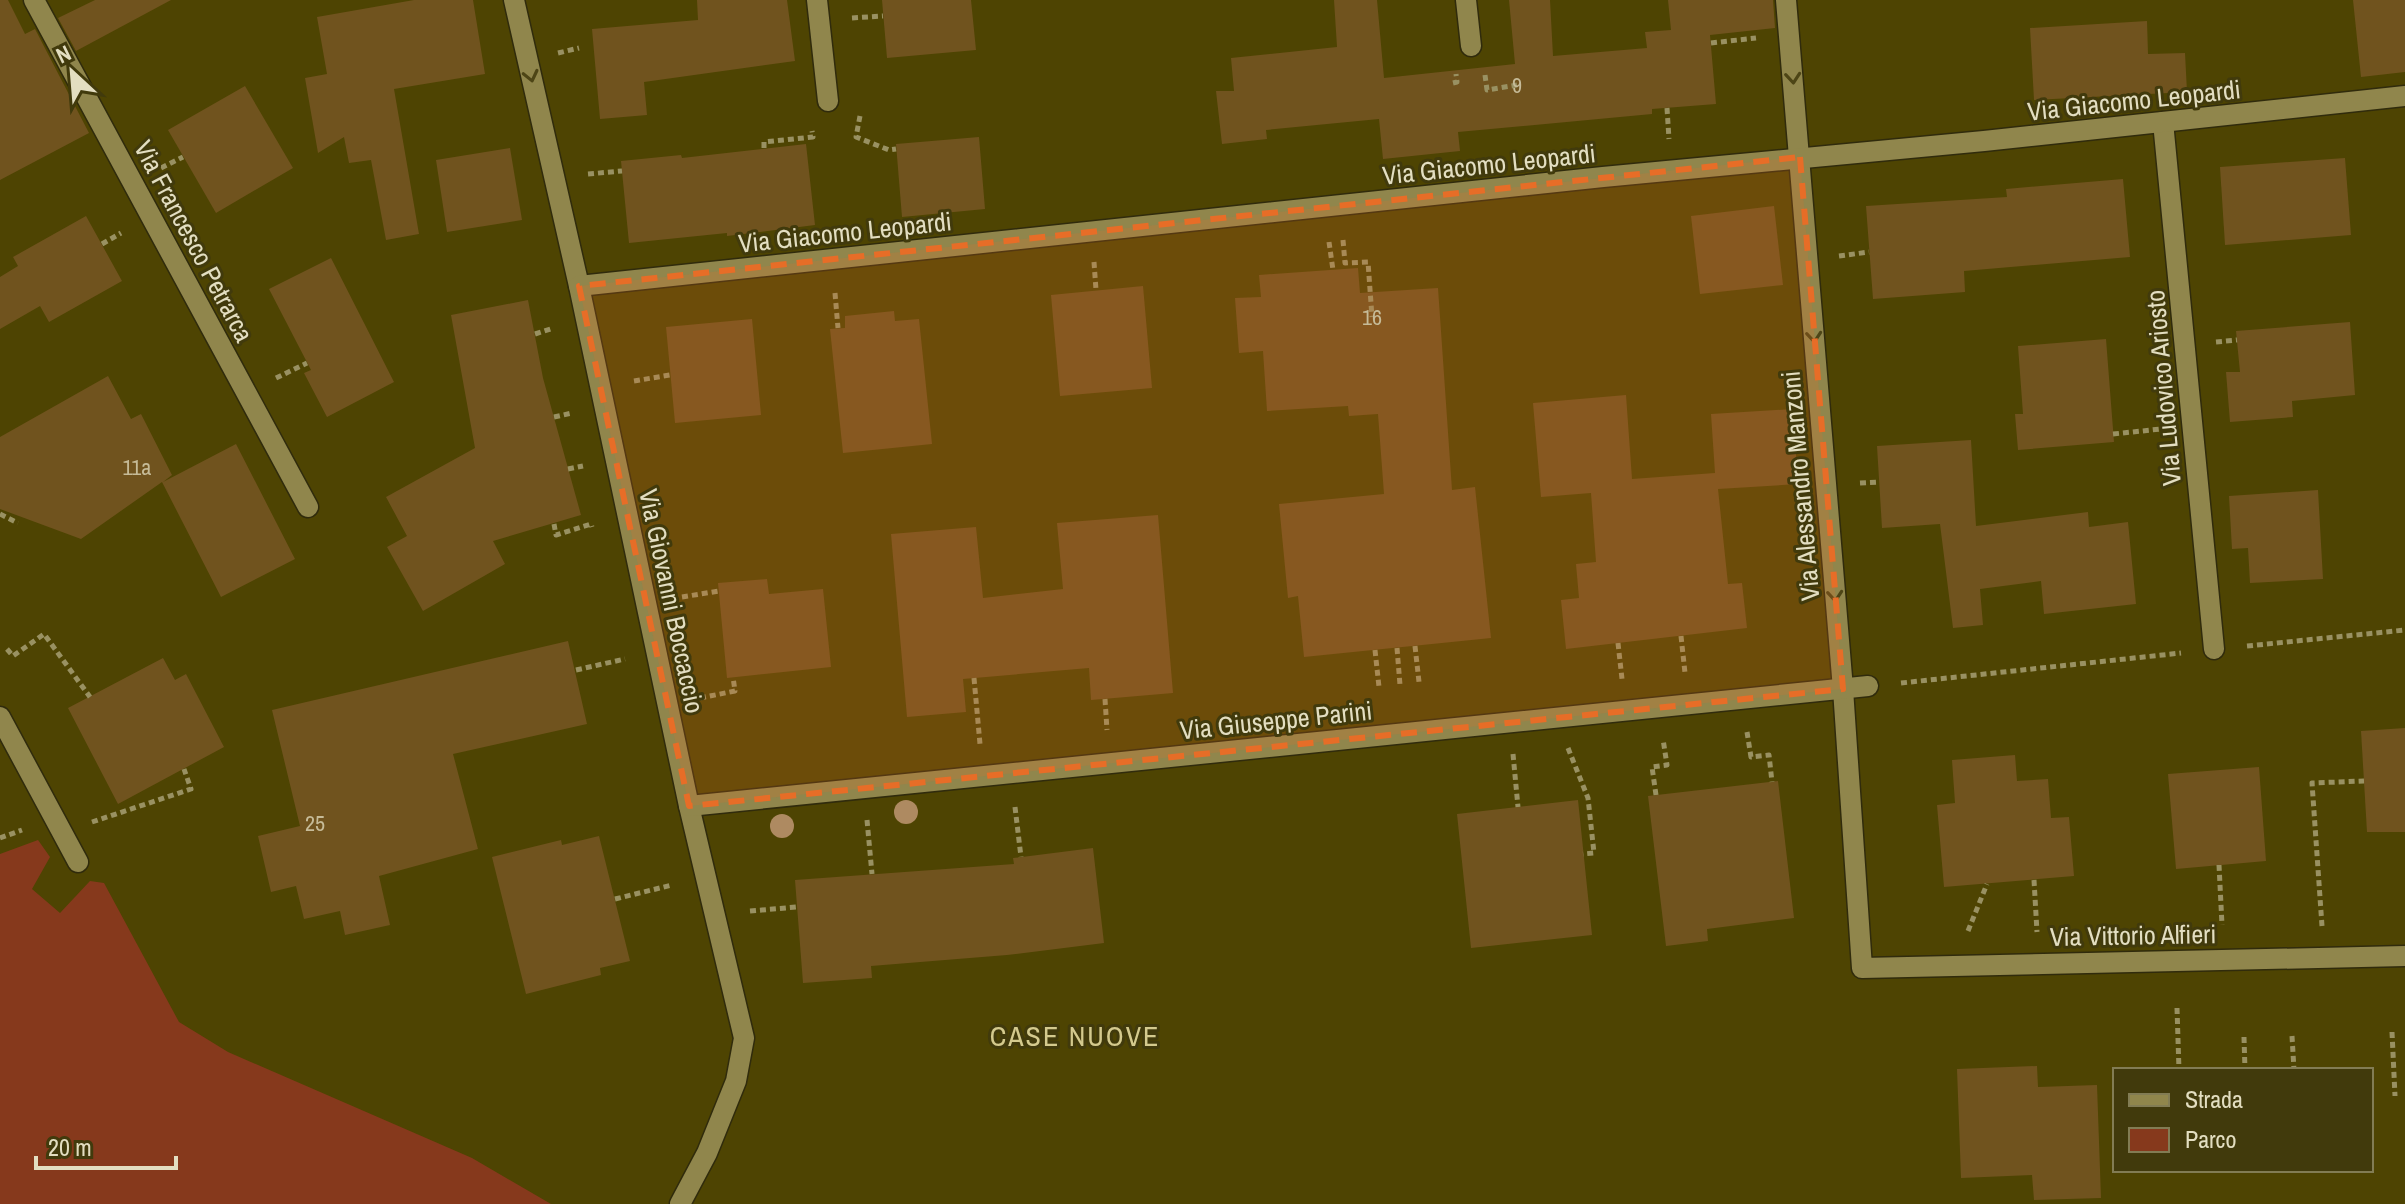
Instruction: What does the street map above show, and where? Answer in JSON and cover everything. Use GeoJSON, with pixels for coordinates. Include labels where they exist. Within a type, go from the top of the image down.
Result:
{"type":"FeatureCollection","features":[{"type":"Feature","properties":{"kind":"street","name":"Via Francesco Petrarca"},"geometry":{"type":"LineString","coordinates":[[34,0],[308,507]]}},
{"type":"Feature","properties":{"kind":"street","name":"Via Giovanni Boccaccio"},"geometry":{"type":"LineString","coordinates":[[514,0],[579,286],[689,806],[744,1038],[736,1081],[707,1153],[680,1204]]}},
{"type":"Feature","properties":{"kind":"street"},"geometry":{"type":"LineString","coordinates":[[817,0],[828,101]]}},
{"type":"Feature","properties":{"kind":"street"},"geometry":{"type":"LineString","coordinates":[[1466,0],[1478,54]]}},
{"type":"Feature","properties":{"kind":"street","name":"Via Alessandro Manzoni"},"geometry":{"type":"LineString","coordinates":[[1786,0],[1843,689],[1862,968]]}},
{"type":"Feature","properties":{"kind":"street","name":"Via Giacomo Leopardi"},"geometry":{"type":"LineString","coordinates":[[579,286],[2405,96]]}},
{"type":"Feature","properties":{"kind":"street","name":"Via Ludovico Ariosto"},"geometry":{"type":"LineString","coordinates":[[2163,122],[2214,649]]}},
{"type":"Feature","properties":{"kind":"street","name":"Via Giuseppe Parini"},"geometry":{"type":"LineString","coordinates":[[689,806],[1868,686]]}},
{"type":"Feature","properties":{"kind":"street"},"geometry":{"type":"LineString","coordinates":[[0,717],[78,862]]}},
{"type":"Feature","properties":{"kind":"street","name":"Via Vittorio Alfieri"},"geometry":{"type":"LineString","coordinates":[[1862,968],[2405,956]]}},
{"type":"Feature","properties":{"kind":"path"},"geometry":{"type":"LineString","coordinates":[[840,19],[883,16]]}},
{"type":"Feature","properties":{"kind":"path"},"geometry":{"type":"LineString","coordinates":[[1711,43],[1758,37]]}},
{"type":"Feature","properties":{"kind":"path"},"geometry":{"type":"LineString","coordinates":[[1478,54],[1487,90],[1517,85]]}},
{"type":"Feature","properties":{"kind":"path"},"geometry":{"type":"LineString","coordinates":[[1667,108],[1670,151]]}},
{"type":"Feature","properties":{"kind":"path"},"geometry":{"type":"LineString","coordinates":[[860,115],[856,137],[889,150],[896,149]]}},
{"type":"Feature","properties":{"kind":"path"},"geometry":{"type":"LineString","coordinates":[[764,148],[764,142],[813,137],[812,126]]}},
{"type":"Feature","properties":{"kind":"path"},"geometry":{"type":"LineString","coordinates":[[153,172],[183,157]]}},
{"type":"Feature","properties":{"kind":"path"},"geometry":{"type":"LineString","coordinates":[[584,174],[622,171]]}},
{"type":"Feature","properties":{"kind":"path"},"geometry":{"type":"LineString","coordinates":[[1343,240],[1345,263],[1368,262],[1372,317]]}},
{"type":"Feature","properties":{"kind":"path"},"geometry":{"type":"LineString","coordinates":[[1329,242],[1333,270]]}},
{"type":"Feature","properties":{"kind":"path"},"geometry":{"type":"LineString","coordinates":[[1094,249],[1096,290]]}},
{"type":"Feature","properties":{"kind":"path"},"geometry":{"type":"LineString","coordinates":[[1826,257],[1869,252]]}},
{"type":"Feature","properties":{"kind":"path"},"geometry":{"type":"LineString","coordinates":[[834,291],[838,328]]}},
{"type":"Feature","properties":{"kind":"path"},"geometry":{"type":"LineString","coordinates":[[2211,343],[2237,340]]}},
{"type":"Feature","properties":{"kind":"path"},"geometry":{"type":"LineString","coordinates":[[266,383],[307,363]]}},
{"type":"Feature","properties":{"kind":"path"},"geometry":{"type":"LineString","coordinates":[[631,382],[670,375]]}},
{"type":"Feature","properties":{"kind":"path"},"geometry":{"type":"LineString","coordinates":[[2113,434],[2170,428]]}},
{"type":"Feature","properties":{"kind":"path"},"geometry":{"type":"LineString","coordinates":[[0,514],[18,523]]}},
{"type":"Feature","properties":{"kind":"path"},"geometry":{"type":"LineString","coordinates":[[554,524],[556,535],[591,524],[593,532]]}},
{"type":"Feature","properties":{"kind":"path"},"geometry":{"type":"LineString","coordinates":[[682,597],[719,591]]}},
{"type":"Feature","properties":{"kind":"path"},"geometry":{"type":"LineString","coordinates":[[1868,686],[2405,630]]}},
{"type":"Feature","properties":{"kind":"path"},"geometry":{"type":"LineString","coordinates":[[7,649],[13,656],[44,634],[90,697]]}},
{"type":"Feature","properties":{"kind":"path"},"geometry":{"type":"LineString","coordinates":[[1681,636],[1685,674]]}},
{"type":"Feature","properties":{"kind":"path"},"geometry":{"type":"LineString","coordinates":[[1618,643],[1623,680]]}},
{"type":"Feature","properties":{"kind":"path"},"geometry":{"type":"LineString","coordinates":[[1415,646],[1419,682]]}},
{"type":"Feature","properties":{"kind":"path"},"geometry":{"type":"LineString","coordinates":[[1397,648],[1400,685]]}},
{"type":"Feature","properties":{"kind":"path"},"geometry":{"type":"LineString","coordinates":[[1375,650],[1379,687]]}},
{"type":"Feature","properties":{"kind":"path"},"geometry":{"type":"LineString","coordinates":[[576,670],[632,657]]}},
{"type":"Feature","properties":{"kind":"path"},"geometry":{"type":"LineString","coordinates":[[691,700],[735,691],[733,677]]}},
{"type":"Feature","properties":{"kind":"path"},"geometry":{"type":"LineString","coordinates":[[974,678],[980,749]]}},
{"type":"Feature","properties":{"kind":"path"},"geometry":{"type":"LineString","coordinates":[[1105,699],[1108,735]]}},
{"type":"Feature","properties":{"kind":"path"},"geometry":{"type":"LineString","coordinates":[[1746,725],[1751,757],[1769,755],[1772,782]]}},
{"type":"Feature","properties":{"kind":"path"},"geometry":{"type":"LineString","coordinates":[[1656,795],[1652,767],[1667,765],[1662,730]]}},
{"type":"Feature","properties":{"kind":"path"},"geometry":{"type":"LineString","coordinates":[[1566,739],[1588,798],[1594,853],[1583,854]]}},
{"type":"Feature","properties":{"kind":"path"},"geometry":{"type":"LineString","coordinates":[[1512,745],[1518,807]]}},
{"type":"Feature","properties":{"kind":"path"},"geometry":{"type":"LineString","coordinates":[[91,822],[191,789],[184,769]]}},
{"type":"Feature","properties":{"kind":"path"},"geometry":{"type":"LineString","coordinates":[[2322,935],[2312,783],[2364,781]]}},
{"type":"Feature","properties":{"kind":"path"},"geometry":{"type":"LineString","coordinates":[[1014,802],[1021,857]]}},
{"type":"Feature","properties":{"kind":"path"},"geometry":{"type":"LineString","coordinates":[[867,819],[872,874]]}},
{"type":"Feature","properties":{"kind":"path"},"geometry":{"type":"LineString","coordinates":[[0,838],[31,827]]}},
{"type":"Feature","properties":{"kind":"path"},"geometry":{"type":"LineString","coordinates":[[2219,865],[2222,933]]}},
{"type":"Feature","properties":{"kind":"path"},"geometry":{"type":"LineString","coordinates":[[2034,880],[2038,938]]}},
{"type":"Feature","properties":{"kind":"path"},"geometry":{"type":"LineString","coordinates":[[615,899],[685,882]]}},
{"type":"Feature","properties":{"kind":"path"},"geometry":{"type":"LineString","coordinates":[[1964,941],[1987,884]]}},
{"type":"Feature","properties":{"kind":"path"},"geometry":{"type":"LineString","coordinates":[[745,912],[797,907]]}},
{"type":"Feature","properties":{"kind":"path"},"geometry":{"type":"LineString","coordinates":[[2177,1008],[2179,1068]]}},
{"type":"Feature","properties":{"kind":"path"},"geometry":{"type":"LineString","coordinates":[[2392,1032],[2395,1096]]}},
{"type":"Feature","properties":{"kind":"path"},"geometry":{"type":"LineString","coordinates":[[2292,1036],[2294,1068]]}},
{"type":"Feature","properties":{"kind":"path"},"geometry":{"type":"LineString","coordinates":[[2244,1037],[2245,1068]]}},
{"type":"Feature","properties":{"kind":"highlighted area"},"geometry":{"type":"Polygon","coordinates":[[[1800,157],[1843,689],[689,806],[579,286],[1800,157]]]}},
{"type":"Feature","properties":{"kind":"green space"},"geometry":{"type":"Polygon","coordinates":[[[38,840],[50,857],[32,889],[60,913],[90,881],[104,883],[179,1022],[228,1052],[472,1158],[551,1204],[0,1204],[0,854],[38,840]]]}},
{"type":"Feature","properties":{"kind":"building"},"geometry":{"type":"Polygon","coordinates":[[[0,0],[8,0],[25,34],[35,29],[89,133],[0,180],[0,0]]]}},
{"type":"Feature","properties":{"kind":"building"},"geometry":{"type":"Polygon","coordinates":[[[95,0],[171,0],[76,51],[58,18],[95,0]]]}},
{"type":"Feature","properties":{"kind":"building"},"geometry":{"type":"Polygon","coordinates":[[[414,0],[473,0],[485,74],[394,89],[419,234],[386,240],[371,160],[349,163],[344,137],[318,153],[305,78],[327,74],[317,17],[414,0]]]}},
{"type":"Feature","properties":{"kind":"building"},"geometry":{"type":"Polygon","coordinates":[[[697,0],[787,0],[795,61],[644,82],[647,115],[600,119],[592,29],[698,20],[697,0]]]}},
{"type":"Feature","properties":{"kind":"building"},"geometry":{"type":"Polygon","coordinates":[[[882,0],[971,0],[976,50],[887,58],[882,0]]]}},
{"type":"Feature","properties":{"kind":"building"},"geometry":{"type":"Polygon","coordinates":[[[1334,0],[1377,0],[1384,78],[1515,64],[1509,0],[1550,0],[1553,56],[1647,48],[1645,32],[1671,30],[1668,0],[1773,0],[1775,28],[1710,35],[1716,104],[1652,109],[1652,114],[1458,132],[1460,151],[1383,159],[1379,119],[1266,130],[1267,139],[1222,144],[1216,91],[1234,91],[1231,58],[1337,47],[1334,0]]]}},
{"type":"Feature","properties":{"kind":"building"},"geometry":{"type":"Polygon","coordinates":[[[2353,0],[2405,0],[2405,72],[2361,77],[2353,0]]]}},
{"type":"Feature","properties":{"kind":"building"},"geometry":{"type":"Polygon","coordinates":[[[2147,21],[2148,54],[2185,53],[2187,92],[2034,100],[2030,28],[2147,21]]]}},
{"type":"Feature","properties":{"kind":"building"},"geometry":{"type":"Polygon","coordinates":[[[245,86],[293,168],[216,213],[168,130],[245,86]]]}},
{"type":"Feature","properties":{"kind":"building"},"geometry":{"type":"Polygon","coordinates":[[[979,137],[985,209],[902,217],[896,144],[979,137]]]}},
{"type":"Feature","properties":{"kind":"building"},"geometry":{"type":"Polygon","coordinates":[[[806,144],[815,225],[727,236],[727,233],[629,243],[621,161],[681,155],[682,158],[806,144]]]}},
{"type":"Feature","properties":{"kind":"building"},"geometry":{"type":"Polygon","coordinates":[[[510,148],[522,220],[447,232],[436,160],[510,148]]]}},
{"type":"Feature","properties":{"kind":"building"},"geometry":{"type":"Polygon","coordinates":[[[2345,158],[2351,235],[2225,245],[2220,167],[2345,158]]]}},
{"type":"Feature","properties":{"kind":"building"},"geometry":{"type":"Polygon","coordinates":[[[2123,179],[2130,257],[1964,271],[1965,292],[1873,299],[1866,206],[2007,197],[2006,189],[2123,179]]]}},
{"type":"Feature","properties":{"kind":"building"},"geometry":{"type":"Polygon","coordinates":[[[1774,206],[1783,285],[1700,294],[1691,216],[1774,206]]]}},
{"type":"Feature","properties":{"kind":"building"},"geometry":{"type":"Polygon","coordinates":[[[86,216],[122,281],[49,322],[40,306],[0,329],[0,277],[18,266],[13,257],[86,216]]]}},
{"type":"Feature","properties":{"kind":"building"},"geometry":{"type":"Polygon","coordinates":[[[331,258],[394,382],[327,417],[304,373],[311,370],[269,289],[331,258]]]}},
{"type":"Feature","properties":{"kind":"building"},"geometry":{"type":"Polygon","coordinates":[[[1358,268],[1360,293],[1438,288],[1452,490],[1475,487],[1491,638],[1304,657],[1298,596],[1288,598],[1279,504],[1384,494],[1378,414],[1349,416],[1348,406],[1267,411],[1263,351],[1239,353],[1235,298],[1261,297],[1259,275],[1358,268]]]}},
{"type":"Feature","properties":{"kind":"building"},"geometry":{"type":"Polygon","coordinates":[[[1143,286],[1152,388],[1060,396],[1051,295],[1143,286]]]}},
{"type":"Feature","properties":{"kind":"building"},"geometry":{"type":"Polygon","coordinates":[[[528,300],[543,378],[581,515],[493,541],[505,564],[423,611],[387,547],[407,536],[386,497],[475,448],[451,315],[528,300]]]}},
{"type":"Feature","properties":{"kind":"building"},"geometry":{"type":"Polygon","coordinates":[[[894,311],[895,321],[919,319],[932,444],[843,453],[830,329],[845,328],[845,316],[894,311]]]}},
{"type":"Feature","properties":{"kind":"building"},"geometry":{"type":"Polygon","coordinates":[[[752,319],[761,415],[675,423],[666,327],[752,319]]]}},
{"type":"Feature","properties":{"kind":"building"},"geometry":{"type":"Polygon","coordinates":[[[2350,322],[2355,395],[2292,401],[2293,417],[2230,422],[2226,372],[2240,372],[2236,331],[2350,322]]]}},
{"type":"Feature","properties":{"kind":"building"},"geometry":{"type":"Polygon","coordinates":[[[2106,339],[2114,442],[2018,450],[2015,414],[2023,414],[2018,346],[2106,339]]]}},
{"type":"Feature","properties":{"kind":"building"},"geometry":{"type":"Polygon","coordinates":[[[108,376],[131,419],[141,414],[172,475],[163,482],[236,444],[295,559],[221,597],[162,482],[81,539],[0,509],[0,437],[108,376]]]}},
{"type":"Feature","properties":{"kind":"building"},"geometry":{"type":"Polygon","coordinates":[[[1626,395],[1632,479],[1715,473],[1711,414],[1793,409],[1798,484],[1718,489],[1728,584],[1742,583],[1747,628],[1566,649],[1561,600],[1579,598],[1576,564],[1596,562],[1591,493],[1541,497],[1533,403],[1626,395]]]}},
{"type":"Feature","properties":{"kind":"building"},"geometry":{"type":"Polygon","coordinates":[[[1971,440],[1976,526],[2088,512],[2089,527],[2128,522],[2136,604],[2044,614],[2041,581],[1980,589],[1983,625],[1953,628],[1940,524],[1882,528],[1877,446],[1971,440]]]}},
{"type":"Feature","properties":{"kind":"building"},"geometry":{"type":"Polygon","coordinates":[[[2318,490],[2323,579],[2250,583],[2248,548],[2232,549],[2229,496],[2318,490]]]}},
{"type":"Feature","properties":{"kind":"building"},"geometry":{"type":"Polygon","coordinates":[[[1158,515],[1173,693],[1091,700],[1089,668],[963,679],[966,712],[907,717],[891,534],[976,527],[983,598],[1063,589],[1057,523],[1158,515]]]}},
{"type":"Feature","properties":{"kind":"building"},"geometry":{"type":"Polygon","coordinates":[[[767,579],[769,594],[823,589],[831,667],[727,678],[718,583],[767,579]]]}},
{"type":"Feature","properties":{"kind":"building"},"geometry":{"type":"Polygon","coordinates":[[[568,641],[587,724],[453,754],[478,849],[379,876],[390,925],[345,935],[340,911],[304,919],[296,886],[271,892],[258,836],[300,826],[272,710],[568,641]]]}},
{"type":"Feature","properties":{"kind":"building"},"geometry":{"type":"Polygon","coordinates":[[[163,658],[175,680],[186,674],[224,747],[118,804],[68,708],[163,658]]]}},
{"type":"Feature","properties":{"kind":"building"},"geometry":{"type":"Polygon","coordinates":[[[2405,728],[2405,832],[2367,832],[2361,731],[2405,728]]]}},
{"type":"Feature","properties":{"kind":"building"},"geometry":{"type":"Polygon","coordinates":[[[2015,755],[2017,781],[2048,779],[2051,818],[2069,817],[2074,876],[1944,887],[1937,805],[1955,803],[1952,760],[2015,755]]]}},
{"type":"Feature","properties":{"kind":"building"},"geometry":{"type":"Polygon","coordinates":[[[2259,767],[2266,861],[2176,869],[2168,774],[2259,767]]]}},
{"type":"Feature","properties":{"kind":"building"},"geometry":{"type":"Polygon","coordinates":[[[1778,781],[1794,918],[1707,929],[1708,941],[1666,946],[1648,796],[1778,781]]]}},
{"type":"Feature","properties":{"kind":"building"},"geometry":{"type":"Polygon","coordinates":[[[1578,800],[1592,935],[1471,948],[1457,814],[1578,800]]]}},
{"type":"Feature","properties":{"kind":"building"},"geometry":{"type":"Polygon","coordinates":[[[599,836],[630,961],[600,968],[601,975],[526,994],[492,857],[561,840],[562,845],[599,836]]]}},
{"type":"Feature","properties":{"kind":"building"},"geometry":{"type":"Polygon","coordinates":[[[1093,848],[1104,943],[1007,955],[871,966],[872,978],[803,983],[795,880],[1014,864],[1013,858],[1093,848]]]}},
{"type":"Feature","properties":{"kind":"building"},"geometry":{"type":"Polygon","coordinates":[[[2037,1066],[2038,1087],[2097,1085],[2101,1198],[2034,1200],[2032,1175],[1961,1178],[1957,1069],[2037,1066]]]}},
{"type":"Feature","properties":{"kind":"district","name":"CASE NUOVE"},"geometry":{"type":"Point","coordinates":[1075,1036]}}]}
